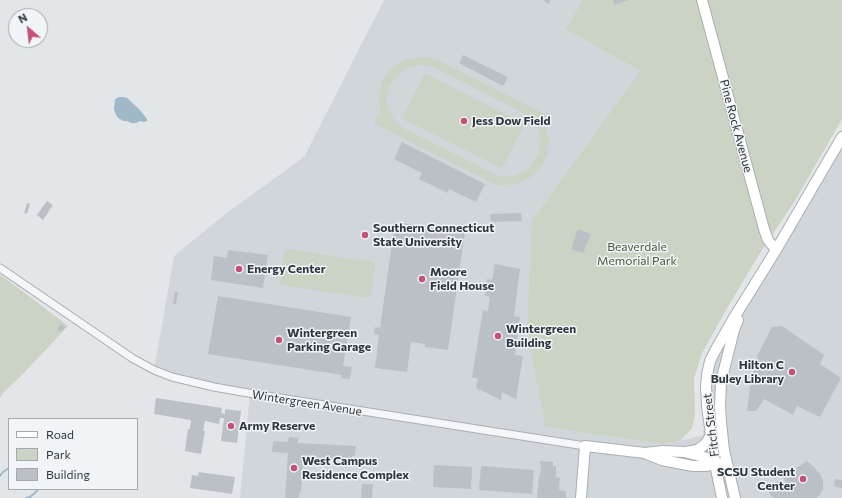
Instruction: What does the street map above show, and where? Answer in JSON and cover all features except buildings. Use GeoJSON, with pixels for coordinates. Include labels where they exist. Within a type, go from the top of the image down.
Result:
{"type":"FeatureCollection","features":[{"type":"Feature","properties":{"kind":"main road","name":"Pine Rock Avenue"},"geometry":{"type":"LineString","coordinates":[[702,0],[764,229],[768,240],[776,250]]}},
{"type":"Feature","properties":{"kind":"main road","name":"Fitch Street"},"geometry":{"type":"LineString","coordinates":[[722,498],[715,464],[707,406],[706,387],[710,361],[728,327],[776,250],[842,137]]}},
{"type":"Feature","properties":{"kind":"main road","name":"Fitch Street"},"geometry":{"type":"LineString","coordinates":[[735,498],[723,443],[720,406],[721,382],[734,330],[751,291]]}},
{"type":"Feature","properties":{"kind":"main road"},"geometry":{"type":"LineString","coordinates":[[684,452],[697,450],[707,442],[711,435]]}},
{"type":"Feature","properties":{"kind":"main road","name":"Wintergreen Avenue"},"geometry":{"type":"LineString","coordinates":[[585,446],[645,453],[663,451],[684,452],[704,457],[715,464]]}},
{"type":"Feature","properties":{"kind":"main road"},"geometry":{"type":"LineString","coordinates":[[581,498],[585,446]]}},
{"type":"Feature","properties":{"kind":"main road","name":"Wintergreen Avenue"},"geometry":{"type":"LineString","coordinates":[[645,453],[662,460],[694,466],[707,466],[726,461]]}},
{"type":"Feature","properties":{"kind":"street","name":"Wintergreen Avenue"},"geometry":{"type":"LineString","coordinates":[[0,268],[132,358],[172,378],[248,393],[585,446]]}},
{"type":"Feature","properties":{"kind":"shaded area","name":"Southern Connecticut State University"},"geometry":{"type":"Polygon","coordinates":[[[384,0],[583,0],[565,29],[640,71],[532,220],[546,426],[663,444],[703,435],[707,406],[707,375],[842,138],[842,498],[240,498],[250,393],[154,370],[174,256],[228,212],[304,157],[384,0]]]}},
{"type":"Feature","properties":{"kind":"green space","name":"Beaverdale Memorial Park"},"geometry":{"type":"Polygon","coordinates":[[[583,0],[842,0],[842,119],[796,199],[760,253],[702,353],[694,378],[695,416],[692,428],[680,441],[663,444],[545,426],[527,328],[532,220],[640,71],[565,29],[583,0]]]}},
{"type":"Feature","properties":{"kind":"green space"},"geometry":{"type":"Polygon","coordinates":[[[426,57],[438,60],[553,118],[549,126],[545,125],[549,139],[547,154],[541,167],[530,178],[517,184],[495,184],[374,123],[378,115],[382,117],[379,95],[383,81],[391,69],[404,60],[426,57]],[[425,65],[407,68],[398,75],[388,90],[388,108],[393,118],[401,127],[496,175],[514,176],[525,171],[533,163],[539,152],[540,141],[538,129],[527,115],[435,68],[425,65]]]}},
{"type":"Feature","properties":{"kind":"green space","name":"Jess Dow Field"},"geometry":{"type":"Polygon","coordinates":[[[425,73],[525,124],[502,168],[402,118],[425,73]]]}},
{"type":"Feature","properties":{"kind":"green space"},"geometry":{"type":"Polygon","coordinates":[[[288,249],[373,262],[375,265],[371,296],[367,298],[281,285],[279,281],[284,252],[288,249]]]}},
{"type":"Feature","properties":{"kind":"green space"},"geometry":{"type":"Polygon","coordinates":[[[0,275],[68,326],[3,393],[0,398],[0,275]]]}},
{"type":"Feature","properties":{"kind":"water"},"geometry":{"type":"Polygon","coordinates":[[[119,97],[127,98],[140,110],[147,121],[131,123],[123,121],[117,117],[114,110],[115,99],[119,97]]]}},
{"type":"Feature","properties":{"kind":"waterway"},"geometry":{"type":"LineString","coordinates":[[0,476],[8,469]]}},
{"type":"Feature","properties":{"kind":"waterway"},"geometry":{"type":"LineString","coordinates":[[26,498],[30,497],[37,490]]}},
{"type":"Feature","properties":{"kind":"place","name":"Jess Dow Field"},"geometry":{"type":"Point","coordinates":[464,121]}},
{"type":"Feature","properties":{"kind":"place","name":"Southern Connecticut State University"},"geometry":{"type":"Point","coordinates":[365,235]}},
{"type":"Feature","properties":{"kind":"place","name":"Energy Center"},"geometry":{"type":"Point","coordinates":[239,269]}},
{"type":"Feature","properties":{"kind":"place","name":"Moore Field House"},"geometry":{"type":"Point","coordinates":[422,279]}},
{"type":"Feature","properties":{"kind":"place","name":"Wintergreen Building"},"geometry":{"type":"Point","coordinates":[498,336]}},
{"type":"Feature","properties":{"kind":"place","name":"Wintergreen Parking Garage"},"geometry":{"type":"Point","coordinates":[279,340]}},
{"type":"Feature","properties":{"kind":"place","name":"Hilton C Buley Library"},"geometry":{"type":"Point","coordinates":[792,372]}},
{"type":"Feature","properties":{"kind":"place","name":"Army Reserve"},"geometry":{"type":"Point","coordinates":[231,426]}},
{"type":"Feature","properties":{"kind":"place","name":"West Campus Residence Complex"},"geometry":{"type":"Point","coordinates":[294,468]}},
{"type":"Feature","properties":{"kind":"place","name":"SCSU Student Center"},"geometry":{"type":"Point","coordinates":[803,479]}}]}
